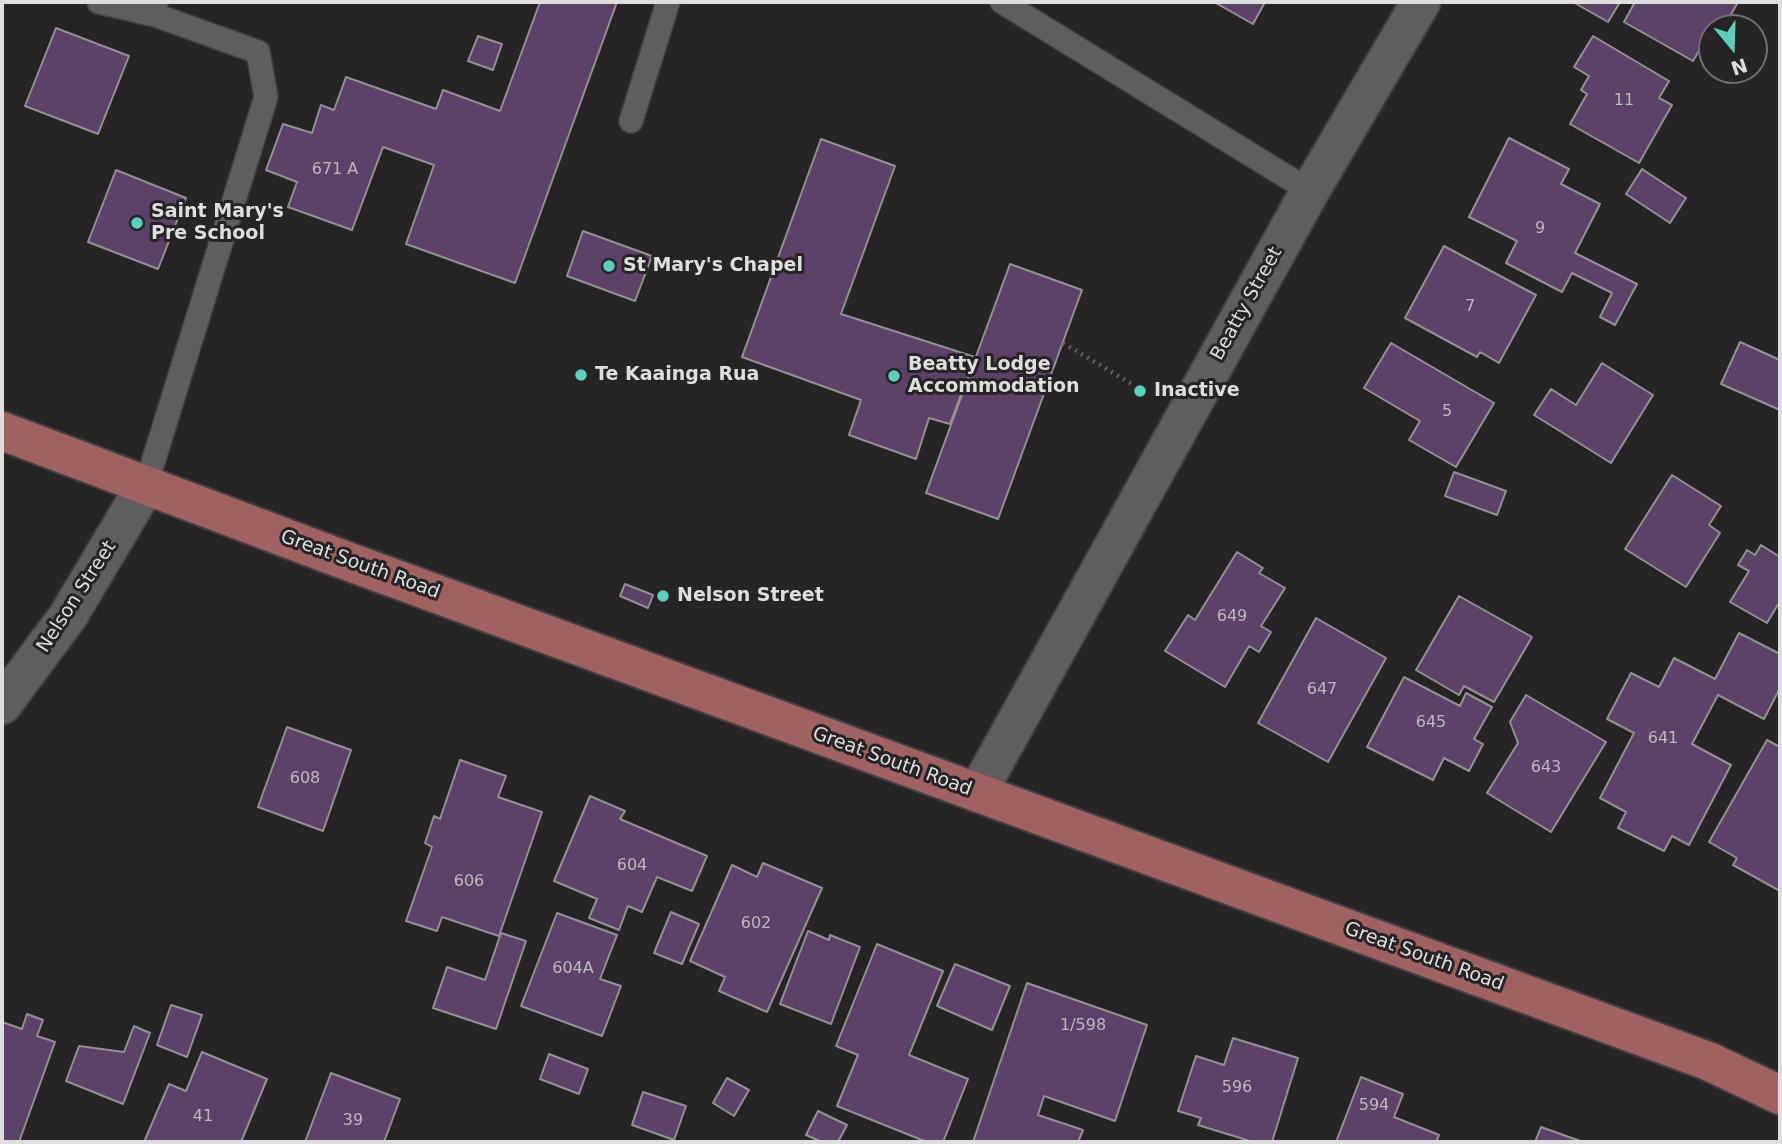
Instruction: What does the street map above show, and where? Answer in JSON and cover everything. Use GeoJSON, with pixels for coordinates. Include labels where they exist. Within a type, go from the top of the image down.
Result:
{"type":"FeatureCollection","features":[{"type":"Feature","properties":{"kind":"main road","name":"Great South Road"},"geometry":{"type":"LineString","coordinates":[[2,431],[1708,1061],[1780,1095]]}},
{"type":"Feature","properties":{"kind":"street","name":"Beatty Street"},"geometry":{"type":"LineString","coordinates":[[977,793],[1310,191],[1421,2]]}},
{"type":"Feature","properties":{"kind":"street","name":"Nelson Street"},"geometry":{"type":"LineString","coordinates":[[2,705],[68,616],[146,485]]}},
{"type":"Feature","properties":{"kind":"lane"},"geometry":{"type":"LineString","coordinates":[[99,2],[155,8],[258,52],[266,97],[146,485]]}},
{"type":"Feature","properties":{"kind":"lane"},"geometry":{"type":"LineString","coordinates":[[631,121],[668,2]]}},
{"type":"Feature","properties":{"kind":"lane"},"geometry":{"type":"LineString","coordinates":[[1002,2],[1310,191]]}},
{"type":"Feature","properties":{"kind":"path"},"geometry":{"type":"LineString","coordinates":[[1063,342],[1137,387]]}},
{"type":"Feature","properties":{"kind":"building"},"geometry":{"type":"Polygon","coordinates":[[[540,2],[617,2],[515,283],[406,244],[434,165],[383,147],[352,230],[288,207],[297,182],[266,170],[283,124],[312,133],[321,105],[334,110],[346,77],[436,109],[443,90],[500,111],[540,2]]]}},
{"type":"Feature","properties":{"kind":"building"},"geometry":{"type":"Polygon","coordinates":[[[1214,2],[1265,2],[1253,24],[1214,2]]]}},
{"type":"Feature","properties":{"kind":"building"},"geometry":{"type":"Polygon","coordinates":[[[1573,2],[1620,2],[1608,22],[1573,2]]]}},
{"type":"Feature","properties":{"kind":"building"},"geometry":{"type":"Polygon","coordinates":[[[1635,2],[1738,2],[1731,14],[1698,14],[1698,52],[1693,61],[1624,22],[1635,2]]]}},
{"type":"Feature","properties":{"kind":"building"},"geometry":{"type":"Polygon","coordinates":[[[56,28],[129,56],[98,134],[25,106],[56,28]]]}},
{"type":"Feature","properties":{"kind":"building"},"geometry":{"type":"Polygon","coordinates":[[[478,36],[502,44],[493,70],[468,61],[478,36]]]}},
{"type":"Feature","properties":{"kind":"building"},"geometry":{"type":"Polygon","coordinates":[[[1593,36],[1669,81],[1659,98],[1672,105],[1639,163],[1570,124],[1587,94],[1581,90],[1589,76],[1574,67],[1593,36]]]}},
{"type":"Feature","properties":{"kind":"building"},"geometry":{"type":"Polygon","coordinates":[[[1509,138],[1569,169],[1561,184],[1600,204],[1575,253],[1637,284],[1615,325],[1600,317],[1612,293],[1572,273],[1562,292],[1506,263],[1517,241],[1469,217],[1509,138]]]}},
{"type":"Feature","properties":{"kind":"building"},"geometry":{"type":"Polygon","coordinates":[[[821,139],[895,166],[841,314],[975,357],[950,424],[929,418],[916,459],[849,435],[861,400],[742,357],[821,139]]]}},
{"type":"Feature","properties":{"kind":"building"},"geometry":{"type":"Polygon","coordinates":[[[1642,169],[1686,198],[1670,223],[1626,194],[1642,169]]]}},
{"type":"Feature","properties":{"kind":"building"},"geometry":{"type":"Polygon","coordinates":[[[116,170],[186,198],[158,269],[88,242],[116,170]]]}},
{"type":"Feature","properties":{"kind":"building","name":"St Mary's Chapel"},"geometry":{"type":"Polygon","coordinates":[[[583,231],[652,256],[635,301],[567,276],[583,231]]]}},
{"type":"Feature","properties":{"kind":"building"},"geometry":{"type":"Polygon","coordinates":[[[1444,246],[1536,295],[1499,363],[1480,352],[1477,357],[1405,318],[1444,246]]]}},
{"type":"Feature","properties":{"kind":"building"},"geometry":{"type":"Polygon","coordinates":[[[1010,264],[1082,290],[998,519],[926,493],[1010,264]]]}},
{"type":"Feature","properties":{"kind":"building"},"geometry":{"type":"Polygon","coordinates":[[[1740,342],[1780,360],[1780,410],[1721,384],[1740,342]]]}},
{"type":"Feature","properties":{"kind":"building"},"geometry":{"type":"Polygon","coordinates":[[[1391,343],[1494,403],[1456,467],[1409,440],[1420,421],[1364,388],[1391,343]]]}},
{"type":"Feature","properties":{"kind":"building"},"geometry":{"type":"Polygon","coordinates":[[[1602,363],[1653,395],[1611,463],[1534,415],[1551,389],[1576,405],[1602,363]]]}},
{"type":"Feature","properties":{"kind":"building"},"geometry":{"type":"Polygon","coordinates":[[[1454,472],[1506,491],[1497,515],[1445,496],[1454,472]]]}},
{"type":"Feature","properties":{"kind":"building"},"geometry":{"type":"Polygon","coordinates":[[[1672,475],[1721,506],[1709,525],[1720,533],[1686,587],[1625,549],[1672,475]]]}},
{"type":"Feature","properties":{"kind":"building"},"geometry":{"type":"Polygon","coordinates":[[[1761,545],[1780,557],[1780,601],[1767,623],[1730,602],[1749,571],[1738,565],[1747,550],[1755,555],[1761,545]]]}},
{"type":"Feature","properties":{"kind":"building"},"geometry":{"type":"Polygon","coordinates":[[[1237,552],[1263,568],[1259,573],[1285,588],[1261,626],[1271,632],[1259,652],[1249,646],[1225,687],[1165,651],[1188,615],[1195,620],[1237,552]]]}},
{"type":"Feature","properties":{"kind":"building"},"geometry":{"type":"Polygon","coordinates":[[[625,584],[653,595],[648,608],[620,596],[625,584]]]}},
{"type":"Feature","properties":{"kind":"building"},"geometry":{"type":"Polygon","coordinates":[[[1459,596],[1532,637],[1494,702],[1464,686],[1459,695],[1416,670],[1459,596]]]}},
{"type":"Feature","properties":{"kind":"building"},"geometry":{"type":"Polygon","coordinates":[[[1316,618],[1386,658],[1328,762],[1258,723],[1316,618]]]}},
{"type":"Feature","properties":{"kind":"building"},"geometry":{"type":"Polygon","coordinates":[[[1739,633],[1780,654],[1780,688],[1764,719],[1718,695],[1692,744],[1731,765],[1689,845],[1672,836],[1664,851],[1618,828],[1626,812],[1600,798],[1634,733],[1607,719],[1631,673],[1659,687],[1674,658],[1715,679],[1739,633]]]}},
{"type":"Feature","properties":{"kind":"building"},"geometry":{"type":"Polygon","coordinates":[[[1404,677],[1460,706],[1466,693],[1492,707],[1474,739],[1483,744],[1469,771],[1444,758],[1433,780],[1367,747],[1404,677]]]}},
{"type":"Feature","properties":{"kind":"building"},"geometry":{"type":"Polygon","coordinates":[[[1526,695],[1606,742],[1551,832],[1487,793],[1518,743],[1510,722],[1526,695]]]}},
{"type":"Feature","properties":{"kind":"building"},"geometry":{"type":"Polygon","coordinates":[[[287,727],[351,750],[323,831],[258,807],[287,727]]]}},
{"type":"Feature","properties":{"kind":"building"},"geometry":{"type":"Polygon","coordinates":[[[1767,740],[1780,747],[1780,891],[1733,865],[1737,858],[1709,842],[1767,740]]]}},
{"type":"Feature","properties":{"kind":"building"},"geometry":{"type":"Polygon","coordinates":[[[460,760],[506,776],[498,797],[542,812],[499,936],[442,917],[437,931],[406,921],[432,847],[425,843],[434,816],[440,819],[460,760]]]}},
{"type":"Feature","properties":{"kind":"building"},"geometry":{"type":"Polygon","coordinates":[[[590,796],[625,811],[620,819],[707,856],[692,891],[657,877],[642,912],[628,906],[619,930],[589,918],[597,899],[554,881],[590,796]]]}},
{"type":"Feature","properties":{"kind":"building"},"geometry":{"type":"Polygon","coordinates":[[[763,863],[822,888],[767,1012],[719,991],[725,977],[690,961],[732,865],[757,877],[763,863]]]}},
{"type":"Feature","properties":{"kind":"building"},"geometry":{"type":"Polygon","coordinates":[[[671,912],[699,924],[682,964],[654,953],[671,912]]]}},
{"type":"Feature","properties":{"kind":"building"},"geometry":{"type":"Polygon","coordinates":[[[557,913],[617,935],[600,979],[621,986],[602,1036],[521,1006],[557,913]]]}},
{"type":"Feature","properties":{"kind":"building"},"geometry":{"type":"Polygon","coordinates":[[[808,931],[829,940],[830,935],[860,947],[831,1024],[780,1004],[808,931]]]}},
{"type":"Feature","properties":{"kind":"building"},"geometry":{"type":"Polygon","coordinates":[[[501,933],[526,941],[496,1029],[433,1008],[447,967],[485,980],[501,933]]]}},
{"type":"Feature","properties":{"kind":"building"},"geometry":{"type":"Polygon","coordinates":[[[877,944],[943,971],[909,1055],[968,1079],[943,1142],[927,1142],[837,1106],[858,1055],[836,1046],[877,944]]]}},
{"type":"Feature","properties":{"kind":"building"},"geometry":{"type":"Polygon","coordinates":[[[955,964],[1010,986],[992,1030],[937,1006],[955,964]]]}},
{"type":"Feature","properties":{"kind":"building"},"geometry":{"type":"Polygon","coordinates":[[[1027,983],[1147,1025],[1115,1121],[1044,1096],[1038,1115],[1083,1130],[1078,1142],[973,1142],[1027,983]]]}},
{"type":"Feature","properties":{"kind":"building"},"geometry":{"type":"Polygon","coordinates":[[[171,1005],[202,1015],[187,1057],[157,1045],[171,1005]]]}},
{"type":"Feature","properties":{"kind":"building"},"geometry":{"type":"Polygon","coordinates":[[[27,1014],[43,1020],[37,1036],[55,1042],[19,1142],[2,1142],[2,1022],[22,1029],[27,1014]]]}},
{"type":"Feature","properties":{"kind":"building"},"geometry":{"type":"Polygon","coordinates":[[[134,1026],[150,1033],[123,1104],[66,1081],[79,1046],[124,1052],[134,1026]]]}},
{"type":"Feature","properties":{"kind":"building"},"geometry":{"type":"Polygon","coordinates":[[[1233,1038],[1298,1058],[1272,1142],[1253,1142],[1198,1125],[1201,1118],[1178,1111],[1196,1056],[1224,1065],[1233,1038]]]}},
{"type":"Feature","properties":{"kind":"building"},"geometry":{"type":"Polygon","coordinates":[[[202,1052],[267,1079],[241,1142],[144,1142],[169,1084],[186,1091],[202,1052]]]}},
{"type":"Feature","properties":{"kind":"building"},"geometry":{"type":"Polygon","coordinates":[[[549,1054],[588,1069],[579,1094],[540,1079],[549,1054]]]}},
{"type":"Feature","properties":{"kind":"building"},"geometry":{"type":"Polygon","coordinates":[[[331,1073],[400,1099],[384,1142],[305,1142],[331,1073]]]}},
{"type":"Feature","properties":{"kind":"building"},"geometry":{"type":"Polygon","coordinates":[[[1361,1077],[1403,1094],[1394,1117],[1439,1135],[1436,1142],[1336,1142],[1361,1077]]]}},
{"type":"Feature","properties":{"kind":"building"},"geometry":{"type":"Polygon","coordinates":[[[727,1078],[749,1090],[734,1116],[713,1103],[727,1078]]]}},
{"type":"Feature","properties":{"kind":"building"},"geometry":{"type":"Polygon","coordinates":[[[643,1092],[686,1106],[674,1140],[632,1125],[643,1092]]]}},
{"type":"Feature","properties":{"kind":"building"},"geometry":{"type":"Polygon","coordinates":[[[818,1111],[847,1125],[838,1142],[822,1142],[806,1135],[818,1111]]]}},
{"type":"Feature","properties":{"kind":"building"},"geometry":{"type":"Polygon","coordinates":[[[1541,1127],[1583,1142],[1535,1142],[1541,1127]]]}},
{"type":"Feature","properties":{"kind":"place","name":"Saint Mary's Pre School"},"geometry":{"type":"Point","coordinates":[137,223]}},
{"type":"Feature","properties":{"kind":"place","name":"St Mary's Chapel"},"geometry":{"type":"Point","coordinates":[609,266]}},
{"type":"Feature","properties":{"kind":"place","name":"Te Kaainga Rua"},"geometry":{"type":"Point","coordinates":[581,375]}},
{"type":"Feature","properties":{"kind":"place","name":"Beatty Lodge Accommodation"},"geometry":{"type":"Point","coordinates":[894,376]}},
{"type":"Feature","properties":{"kind":"place","name":"Inactive"},"geometry":{"type":"Point","coordinates":[1140,391]}},
{"type":"Feature","properties":{"kind":"place","name":"Nelson Street"},"geometry":{"type":"Point","coordinates":[663,596]}}]}
